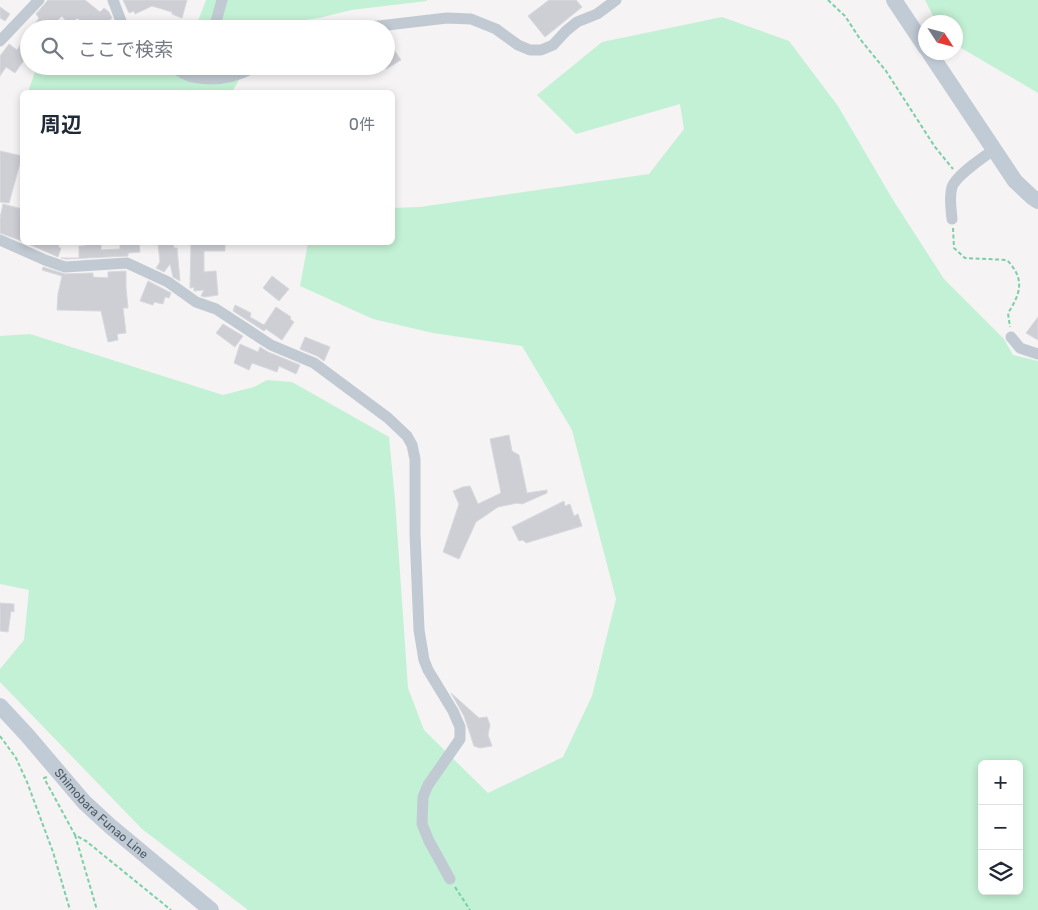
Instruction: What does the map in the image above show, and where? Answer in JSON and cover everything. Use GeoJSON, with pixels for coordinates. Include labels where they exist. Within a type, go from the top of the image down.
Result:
{"type":"FeatureCollection","features":[{"type":"Feature","properties":{"kind":"main road"},"geometry":{"type":"LineString","coordinates":[[894,0],[918,36]]}},
{"type":"Feature","properties":{"kind":"main road"},"geometry":{"type":"LineString","coordinates":[[933,60],[1015,180],[1038,201]]}},
{"type":"Feature","properties":{"kind":"main road","name":"Shimobara Funao Line"},"geometry":{"type":"LineString","coordinates":[[0,706],[84,802],[211,910]]}},
{"type":"Feature","properties":{"kind":"street"},"geometry":{"type":"LineString","coordinates":[[1,38],[39,0]]}},
{"type":"Feature","properties":{"kind":"street"},"geometry":{"type":"LineString","coordinates":[[113,0],[121,20]]}},
{"type":"Feature","properties":{"kind":"street"},"geometry":{"type":"LineString","coordinates":[[216,20],[222,0]]}},
{"type":"Feature","properties":{"kind":"street"},"geometry":{"type":"LineString","coordinates":[[395,23],[447,18],[471,19],[496,29],[518,45],[530,50],[541,50],[553,45],[577,22],[597,14],[616,0]]}},
{"type":"Feature","properties":{"kind":"street"},"geometry":{"type":"LineString","coordinates":[[216,75],[224,78],[240,75]]}},
{"type":"Feature","properties":{"kind":"street"},"geometry":{"type":"LineString","coordinates":[[952,219],[950,197],[952,186],[959,177],[993,150]]}},
{"type":"Feature","properties":{"kind":"street"},"geometry":{"type":"LineString","coordinates":[[0,240],[65,267],[127,263],[168,282],[196,302],[216,309],[270,346],[314,363],[388,418],[407,436],[412,445],[415,458],[415,534],[419,630],[424,660],[460,727],[460,739],[428,785],[423,797],[422,824],[428,841],[450,879]]}},
{"type":"Feature","properties":{"kind":"street"},"geometry":{"type":"LineString","coordinates":[[1011,336],[1020,348],[1038,354]]}},
{"type":"Feature","properties":{"kind":"path"},"geometry":{"type":"LineString","coordinates":[[828,0],[845,16],[860,39],[886,71],[935,147],[959,177]]}},
{"type":"Feature","properties":{"kind":"path"},"geometry":{"type":"LineString","coordinates":[[952,219],[954,248],[964,258],[1007,260],[1016,269],[1020,287],[1018,298],[1008,313],[1011,336]]}},
{"type":"Feature","properties":{"kind":"path"},"geometry":{"type":"LineString","coordinates":[[0,736],[16,758],[27,782],[53,852],[70,910]]}},
{"type":"Feature","properties":{"kind":"path"},"geometry":{"type":"LineString","coordinates":[[58,771],[44,778],[75,835],[97,910]]}},
{"type":"Feature","properties":{"kind":"path"},"geometry":{"type":"LineString","coordinates":[[75,835],[86,841],[171,910]]}},
{"type":"Feature","properties":{"kind":"path"},"geometry":{"type":"LineString","coordinates":[[450,879],[470,910]]}},
{"type":"Feature","properties":{"kind":"green space"},"geometry":{"type":"Polygon","coordinates":[[[206,0],[427,0],[351,10],[305,20],[198,20],[206,0]]]}},
{"type":"Feature","properties":{"kind":"green space"},"geometry":{"type":"Polygon","coordinates":[[[925,0],[1038,0],[1038,93],[963,49],[963,15],[932,15],[925,0]]]}},
{"type":"Feature","properties":{"kind":"green space"},"geometry":{"type":"Polygon","coordinates":[[[722,17],[789,41],[838,106],[893,200],[944,279],[1004,339],[1013,355],[1038,361],[1038,910],[248,910],[142,829],[0,682],[0,669],[24,640],[29,590],[0,584],[0,336],[30,334],[223,395],[254,387],[267,380],[292,382],[389,437],[408,688],[424,730],[488,793],[563,757],[592,696],[616,599],[572,430],[522,346],[433,333],[373,319],[300,286],[308,245],[395,245],[395,208],[420,207],[649,174],[684,129],[680,104],[576,134],[537,95],[602,42],[722,17]]]}},
{"type":"Feature","properties":{"kind":"green space"},"geometry":{"type":"Polygon","coordinates":[[[34,75],[242,75],[233,90],[29,90],[34,75]]]}},
{"type":"Feature","properties":{"kind":"building"},"geometry":{"type":"Polygon","coordinates":[[[48,0],[85,0],[100,12],[104,8],[112,18],[110,20],[79,20],[77,18],[75,20],[65,20],[62,16],[58,20],[38,20],[39,18],[36,14],[48,0]]]}},
{"type":"Feature","properties":{"kind":"building"},"geometry":{"type":"Polygon","coordinates":[[[123,0],[187,0],[182,18],[172,14],[172,12],[152,6],[135,14],[134,11],[129,13],[123,0]]]}},
{"type":"Feature","properties":{"kind":"building"},"geometry":{"type":"Polygon","coordinates":[[[549,0],[576,0],[582,7],[545,37],[528,16],[549,0]]]}},
{"type":"Feature","properties":{"kind":"building"},"geometry":{"type":"Polygon","coordinates":[[[0,7],[10,14],[5,21],[0,18],[0,7]]]}},
{"type":"Feature","properties":{"kind":"building"},"geometry":{"type":"Polygon","coordinates":[[[9,44],[17,50],[20,46],[20,66],[15,73],[6,67],[0,76],[0,56],[9,44]]]}},
{"type":"Feature","properties":{"kind":"building"},"geometry":{"type":"Polygon","coordinates":[[[395,51],[401,60],[395,64],[395,51]]]}},
{"type":"Feature","properties":{"kind":"building"},"geometry":{"type":"Polygon","coordinates":[[[0,151],[20,156],[20,163],[9,203],[0,202],[0,151]]]}},
{"type":"Feature","properties":{"kind":"building"},"geometry":{"type":"Polygon","coordinates":[[[3,204],[20,208],[20,240],[0,233],[0,218],[3,204]]]}},
{"type":"Feature","properties":{"kind":"building"},"geometry":{"type":"Polygon","coordinates":[[[31,245],[59,245],[58,247],[61,248],[58,257],[31,245]]]}},
{"type":"Feature","properties":{"kind":"building"},"geometry":{"type":"Polygon","coordinates":[[[101,245],[101,250],[120,249],[120,245],[139,245],[140,252],[128,253],[128,256],[66,259],[61,258],[79,258],[79,246],[101,245]]]}},
{"type":"Feature","properties":{"kind":"building"},"geometry":{"type":"Polygon","coordinates":[[[158,245],[173,245],[174,248],[177,248],[180,281],[173,277],[170,264],[164,272],[156,268],[160,262],[158,245]]]}},
{"type":"Feature","properties":{"kind":"building"},"geometry":{"type":"Polygon","coordinates":[[[191,245],[225,245],[225,251],[204,251],[204,272],[216,271],[218,295],[201,296],[204,290],[194,291],[194,287],[190,288],[191,245]]]}},
{"type":"Feature","properties":{"kind":"building"},"geometry":{"type":"Polygon","coordinates":[[[43,267],[65,274],[93,273],[93,277],[108,278],[108,272],[126,271],[128,308],[123,308],[126,333],[117,334],[118,340],[108,342],[101,311],[57,310],[62,276],[42,270],[43,267]]]}},
{"type":"Feature","properties":{"kind":"building"},"geometry":{"type":"Polygon","coordinates":[[[272,276],[289,289],[279,301],[263,288],[272,276]]]}},
{"type":"Feature","properties":{"kind":"building"},"geometry":{"type":"Polygon","coordinates":[[[148,281],[171,293],[169,298],[165,297],[163,304],[154,302],[153,305],[140,301],[148,281]]]}},
{"type":"Feature","properties":{"kind":"building"},"geometry":{"type":"Polygon","coordinates":[[[235,305],[251,313],[250,317],[264,325],[276,307],[291,317],[290,319],[294,322],[282,340],[233,311],[235,305]]]}},
{"type":"Feature","properties":{"kind":"building"},"geometry":{"type":"Polygon","coordinates":[[[1038,317],[1038,340],[1026,333],[1038,317]]]}},
{"type":"Feature","properties":{"kind":"building"},"geometry":{"type":"Polygon","coordinates":[[[223,324],[243,336],[235,347],[216,333],[223,324]]]}},
{"type":"Feature","properties":{"kind":"building"},"geometry":{"type":"Polygon","coordinates":[[[305,337],[330,347],[324,361],[300,349],[305,337]]]}},
{"type":"Feature","properties":{"kind":"building"},"geometry":{"type":"Polygon","coordinates":[[[240,344],[258,352],[260,347],[300,365],[296,374],[279,366],[277,372],[252,363],[249,370],[234,363],[240,344]]]}},
{"type":"Feature","properties":{"kind":"building"},"geometry":{"type":"Polygon","coordinates":[[[509,435],[512,451],[519,455],[527,493],[547,490],[547,493],[522,504],[517,503],[498,507],[476,522],[459,559],[443,552],[459,504],[453,491],[470,486],[478,504],[501,493],[490,439],[509,435]]]}},
{"type":"Feature","properties":{"kind":"building"},"geometry":{"type":"Polygon","coordinates":[[[564,501],[565,506],[570,504],[574,516],[578,514],[582,526],[526,543],[523,540],[519,541],[512,527],[564,501]]]}},
{"type":"Feature","properties":{"kind":"building"},"geometry":{"type":"Polygon","coordinates":[[[0,603],[14,604],[14,612],[11,611],[8,632],[0,631],[0,603]]]}},
{"type":"Feature","properties":{"kind":"building"},"geometry":{"type":"Polygon","coordinates":[[[451,693],[479,718],[487,717],[490,725],[488,735],[492,746],[480,748],[474,746],[464,716],[451,693]]]}}]}
